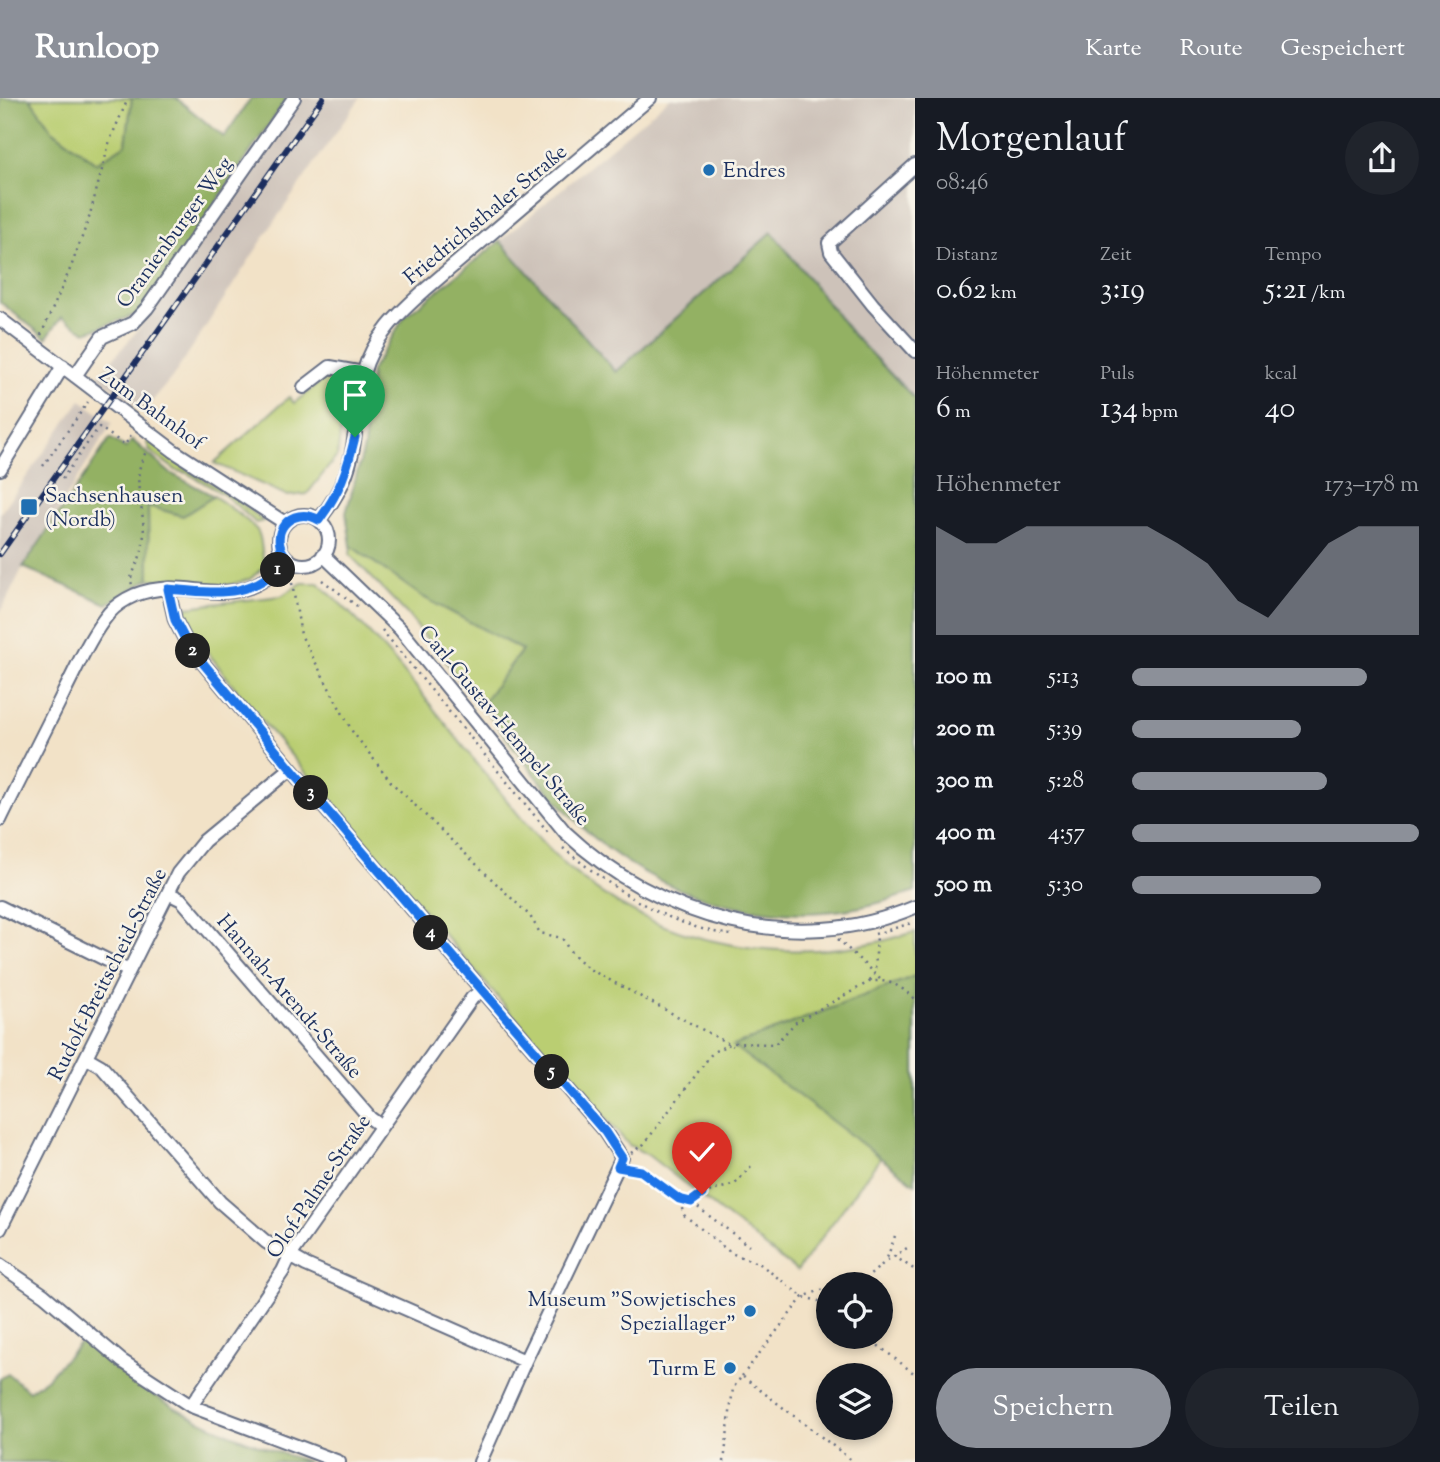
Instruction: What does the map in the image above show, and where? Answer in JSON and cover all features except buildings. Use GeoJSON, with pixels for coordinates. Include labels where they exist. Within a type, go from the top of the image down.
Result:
{"type":"FeatureCollection","features":[{"type":"Feature","properties":{"kind":"street","name":"Oranienburger Weg"},"geometry":{"type":"LineString","coordinates":[[75,376],[102,337],[133,323],[147,308],[294,98]]}},
{"type":"Feature","properties":{"kind":"street","name":"Friedrichsthaler Straße"},"geometry":{"type":"LineString","coordinates":[[319,520],[337,495],[347,472],[364,373],[382,333],[397,314],[650,98]]}},
{"type":"Feature","properties":{"kind":"street"},"geometry":{"type":"LineString","coordinates":[[915,165],[830,243],[831,252],[915,351]]}},
{"type":"Feature","properties":{"kind":"street","name":"Zum Bahnhof"},"geometry":{"type":"LineString","coordinates":[[0,319],[174,451],[285,523]]}},
{"type":"Feature","properties":{"kind":"street"},"geometry":{"type":"LineString","coordinates":[[0,469],[63,366]]}},
{"type":"Feature","properties":{"kind":"street"},"geometry":{"type":"LineString","coordinates":[[304,387],[330,367],[364,373]]}},
{"type":"Feature","properties":{"kind":"street"},"geometry":{"type":"LineString","coordinates":[[298,515],[313,516],[319,520],[328,533],[329,541],[323,555],[318,560],[303,564],[288,559],[280,548],[279,541],[285,523],[298,515]]}},
{"type":"Feature","properties":{"kind":"street","name":"Carl-Gustav-Hempel-Straße"},"geometry":{"type":"LineString","coordinates":[[323,555],[400,629],[565,832],[585,851],[639,887],[699,914],[765,927],[830,928],[884,918],[915,907]]}},
{"type":"Feature","properties":{"kind":"street"},"geometry":{"type":"LineString","coordinates":[[0,820],[86,649],[111,611],[136,595],[168,589],[221,593],[242,590],[260,583],[288,559]]}},
{"type":"Feature","properties":{"kind":"street"},"geometry":{"type":"LineString","coordinates":[[168,589],[175,620],[188,645],[481,991],[605,1132],[620,1163],[480,1462]]}},
{"type":"Feature","properties":{"kind":"street","name":"Rudolf-Breitscheid-Straße"},"geometry":{"type":"LineString","coordinates":[[0,1229],[178,873],[204,841],[291,769]]}},
{"type":"Feature","properties":{"kind":"street","name":"Hannah-Arendt-Straße"},"geometry":{"type":"LineString","coordinates":[[168,893],[182,900],[370,1118],[381,1126]]}},
{"type":"Feature","properties":{"kind":"street"},"geometry":{"type":"LineString","coordinates":[[0,907],[129,971]]}},
{"type":"Feature","properties":{"kind":"street","name":"Olof-Palme-Straße"},"geometry":{"type":"LineString","coordinates":[[191,1406],[290,1256],[472,998],[481,991]]}},
{"type":"Feature","properties":{"kind":"street"},"geometry":{"type":"LineString","coordinates":[[87,1058],[101,1066],[220,1202],[267,1242],[306,1265],[525,1361]]}},
{"type":"Feature","properties":{"kind":"street"},"geometry":{"type":"LineString","coordinates":[[0,1265],[44,1295],[122,1362],[191,1406],[339,1462]]}},
{"type":"Feature","properties":{"kind":"path"},"geometry":{"type":"LineString","coordinates":[[41,335],[71,267],[89,218],[110,140],[127,101]]}},
{"type":"Feature","properties":{"kind":"path"},"geometry":{"type":"LineString","coordinates":[[43,466],[88,402]]}},
{"type":"Feature","properties":{"kind":"path"},"geometry":{"type":"LineString","coordinates":[[62,479],[99,427],[125,445],[132,433]]}},
{"type":"Feature","properties":{"kind":"path"},"geometry":{"type":"LineString","coordinates":[[132,586],[131,580],[144,543],[138,477],[139,463],[146,452]]}},
{"type":"Feature","properties":{"kind":"path"},"geometry":{"type":"LineString","coordinates":[[322,580],[358,607]]}},
{"type":"Feature","properties":{"kind":"path"},"geometry":{"type":"LineString","coordinates":[[292,583],[301,635],[352,731],[392,783],[530,916],[540,933],[562,938],[569,950],[589,969],[732,1045]]}},
{"type":"Feature","properties":{"kind":"path"},"geometry":{"type":"LineString","coordinates":[[375,622],[550,834]]}},
{"type":"Feature","properties":{"kind":"path"},"geometry":{"type":"LineString","coordinates":[[556,841],[617,890],[654,910],[693,925],[736,936]]}},
{"type":"Feature","properties":{"kind":"path"},"geometry":{"type":"LineString","coordinates":[[864,936],[915,922]]}},
{"type":"Feature","properties":{"kind":"path"},"geometry":{"type":"LineString","coordinates":[[869,982],[875,973],[877,934]]}},
{"type":"Feature","properties":{"kind":"path"},"geometry":{"type":"LineString","coordinates":[[851,937],[838,939],[881,979]]}},
{"type":"Feature","properties":{"kind":"path"},"geometry":{"type":"LineString","coordinates":[[620,1163],[644,1144],[713,1052],[732,1045],[775,1044],[796,1022],[869,982],[881,979],[890,981],[915,999]]}},
{"type":"Feature","properties":{"kind":"path"},"geometry":{"type":"LineString","coordinates":[[620,1163],[641,1171],[679,1199],[691,1202],[749,1246]]}},
{"type":"Feature","properties":{"kind":"path"},"geometry":{"type":"LineString","coordinates":[[691,1202],[702,1194],[735,1184],[752,1165]]}},
{"type":"Feature","properties":{"kind":"path"},"geometry":{"type":"LineString","coordinates":[[679,1199],[684,1215],[731,1254],[760,1264],[803,1297],[816,1301]]}},
{"type":"Feature","properties":{"kind":"path"},"geometry":{"type":"LineString","coordinates":[[886,1261],[895,1236]]}},
{"type":"Feature","properties":{"kind":"path"},"geometry":{"type":"LineString","coordinates":[[874,1272],[907,1248]]}},
{"type":"Feature","properties":{"kind":"path"},"geometry":{"type":"LineString","coordinates":[[894,1256],[915,1270]]}},
{"type":"Feature","properties":{"kind":"path"},"geometry":{"type":"LineString","coordinates":[[724,1462],[733,1388],[803,1297],[816,1292]]}},
{"type":"Feature","properties":{"kind":"path"},"geometry":{"type":"LineString","coordinates":[[883,1349],[915,1374]]}},
{"type":"Feature","properties":{"kind":"path"},"geometry":{"type":"LineString","coordinates":[[742,1376],[854,1462]]}},
{"type":"Feature","properties":{"kind":"shaded area"},"geometry":{"type":"Polygon","coordinates":[[[303,98],[360,98],[276,219],[174,375],[143,412],[98,376],[137,331],[303,98]]]}},
{"type":"Feature","properties":{"kind":"shaded area"},"geometry":{"type":"Polygon","coordinates":[[[670,98],[915,98],[915,399],[853,335],[616,372],[500,241],[670,98]]]}},
{"type":"Feature","properties":{"kind":"shaded area"},"geometry":{"type":"Polygon","coordinates":[[[81,400],[112,423],[23,567],[0,613],[0,514],[81,400]]]}},
{"type":"Feature","properties":{"kind":"green space"},"geometry":{"type":"Polygon","coordinates":[[[0,98],[30,98],[51,129],[96,163],[126,144],[132,98],[176,98],[224,137],[251,98],[287,98],[141,313],[86,332],[62,317],[46,338],[0,302],[0,98]]]}},
{"type":"Feature","properties":{"kind":"green space"},"geometry":{"type":"Polygon","coordinates":[[[30,98],[132,98],[126,144],[96,163],[51,129],[30,98]]]}},
{"type":"Feature","properties":{"kind":"green space"},"geometry":{"type":"Polygon","coordinates":[[[772,232],[853,335],[915,399],[915,891],[873,904],[831,911],[788,912],[746,908],[704,898],[664,882],[626,861],[591,835],[547,789],[481,705],[522,650],[423,597],[351,546],[346,513],[364,448],[371,371],[405,316],[500,241],[616,372],[772,232]]]}},
{"type":"Feature","properties":{"kind":"green space"},"geometry":{"type":"Polygon","coordinates":[[[329,375],[349,375],[337,456],[307,494],[288,496],[214,463],[289,397],[294,403],[329,375]]]}},
{"type":"Feature","properties":{"kind":"green space"},"geometry":{"type":"Polygon","coordinates":[[[110,438],[126,448],[132,440],[170,473],[214,496],[183,516],[148,506],[149,579],[107,604],[23,567],[110,438]]]}},
{"type":"Feature","properties":{"kind":"green space"},"geometry":{"type":"Polygon","coordinates":[[[150,440],[176,462],[233,496],[263,521],[256,523],[226,496],[187,473],[177,471],[150,451],[147,443],[150,440]]]}},
{"type":"Feature","properties":{"kind":"green space"},"geometry":{"type":"Polygon","coordinates":[[[214,496],[255,528],[261,540],[266,565],[250,579],[225,586],[149,579],[148,506],[183,516],[214,496]]]}},
{"type":"Feature","properties":{"kind":"green space"},"geometry":{"type":"Polygon","coordinates":[[[351,546],[423,597],[522,650],[481,705],[407,614],[350,555],[351,546]]]}},
{"type":"Feature","properties":{"kind":"green space"},"geometry":{"type":"Polygon","coordinates":[[[302,583],[318,583],[363,626],[404,672],[530,829],[562,862],[600,892],[640,915],[684,933],[729,944],[776,950],[869,944],[915,932],[915,976],[734,1046],[881,1157],[797,1271],[648,1155],[629,1145],[517,1020],[250,707],[182,619],[187,607],[281,596],[302,583]]]}},
{"type":"Feature","properties":{"kind":"green space"},"geometry":{"type":"Polygon","coordinates":[[[915,976],[915,1184],[733,1046],[915,976]]]}},
{"type":"Feature","properties":{"kind":"green space"},"geometry":{"type":"Polygon","coordinates":[[[82,1341],[135,1383],[188,1415],[245,1440],[308,1462],[0,1462],[0,1379],[8,1374],[29,1391],[46,1379],[82,1341]]]}},
{"type":"Feature","properties":{"kind":"railway"},"geometry":{"type":"LineString","coordinates":[[0,554],[323,98]]}},
{"type":"Feature","properties":{"kind":"place","name":"Endres"},"geometry":{"type":"Point","coordinates":[709,170]}},
{"type":"Feature","properties":{"kind":"place","name":"Sachsenhausen (Nordb)"},"geometry":{"type":"Point","coordinates":[29,507]}},
{"type":"Feature","properties":{"kind":"place","name":"Museum \"Sowjetisches Speziallager\""},"geometry":{"type":"Point","coordinates":[750,1311]}},
{"type":"Feature","properties":{"kind":"place","name":"Turm E"},"geometry":{"type":"Point","coordinates":[730,1368]}},
{"type":"Feature","properties":{"kind":"route"},"geometry":{"type":"LineString","coordinates":[[355,437],[347,472],[337,495],[319,520],[313,516],[298,515],[291,518],[281,529],[280,548],[288,559],[277,571],[260,583],[242,590],[221,593],[168,589],[175,620],[188,645],[291,769],[605,1132],[622,1158],[618,1167],[641,1171],[679,1199],[691,1202],[702,1194]]}}]}
